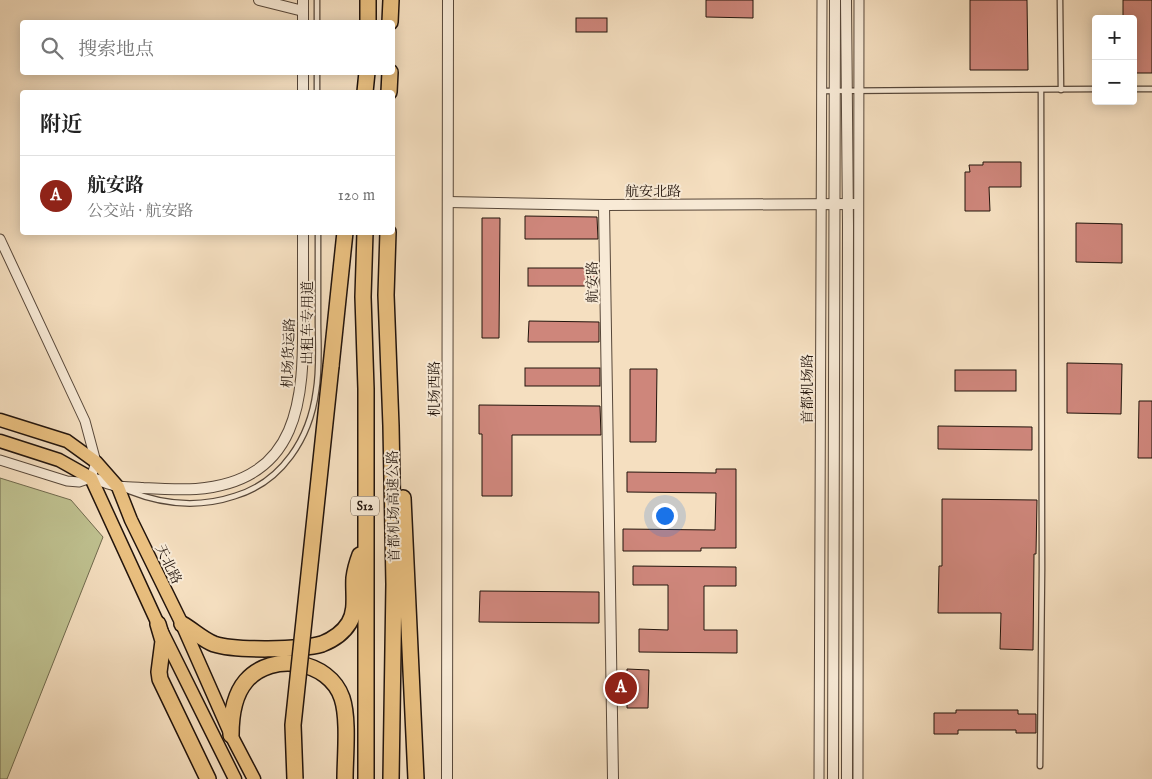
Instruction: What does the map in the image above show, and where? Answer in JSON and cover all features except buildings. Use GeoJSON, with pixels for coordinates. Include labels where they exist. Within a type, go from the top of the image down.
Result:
{"type":"FeatureCollection","features":[{"type":"Feature","properties":{"kind":"highway"},"geometry":{"type":"LineString","coordinates":[[368,0],[368,20]]}},
{"type":"Feature","properties":{"kind":"highway"},"geometry":{"type":"LineString","coordinates":[[390,20],[391,0]]}},
{"type":"Feature","properties":{"kind":"highway"},"geometry":{"type":"LineString","coordinates":[[366,90],[368,75]]}},
{"type":"Feature","properties":{"kind":"highway"},"geometry":{"type":"LineString","coordinates":[[389,90],[390,75]]}},
{"type":"Feature","properties":{"kind":"highway"},"geometry":{"type":"LineString","coordinates":[[295,779],[293,724],[345,235]]}},
{"type":"Feature","properties":{"kind":"highway","name":"首都机场高速公路"},"geometry":{"type":"LineString","coordinates":[[364,235],[367,632],[366,779]]}},
{"type":"Feature","properties":{"kind":"highway","name":"首都机场高速公路"},"geometry":{"type":"LineString","coordinates":[[388,235],[386,295],[393,523],[391,779]]}},
{"type":"Feature","properties":{"kind":"highway"},"geometry":{"type":"LineString","coordinates":[[386,295],[397,374],[416,779]]}},
{"type":"Feature","properties":{"kind":"highway"},"geometry":{"type":"LineString","coordinates":[[182,624],[211,643],[232,648],[268,649],[311,646],[328,641],[344,630],[352,616],[355,573],[365,527]]}},
{"type":"Feature","properties":{"kind":"highway"},"geometry":{"type":"LineString","coordinates":[[158,624],[163,641],[159,672],[160,679],[208,779]]}},
{"type":"Feature","properties":{"kind":"highway"},"geometry":{"type":"LineString","coordinates":[[230,735],[237,697],[244,684],[256,672],[264,667],[281,663],[309,666],[326,676],[342,698],[345,779]]}},
{"type":"Feature","properties":{"kind":"main road","name":"天北路"},"geometry":{"type":"LineString","coordinates":[[0,420],[67,441],[96,462],[118,487],[134,526],[182,624],[230,735],[254,779]]}},
{"type":"Feature","properties":{"kind":"main road"},"geometry":{"type":"LineString","coordinates":[[0,441],[59,460],[91,478],[158,624],[235,779]]}},
{"type":"Feature","properties":{"kind":"street"},"geometry":{"type":"LineString","coordinates":[[259,0],[303,11]]}},
{"type":"Feature","properties":{"kind":"street"},"geometry":{"type":"LineString","coordinates":[[303,0],[303,20]]}},
{"type":"Feature","properties":{"kind":"street","name":"机场西路"},"geometry":{"type":"LineString","coordinates":[[447,779],[448,0]]}},
{"type":"Feature","properties":{"kind":"street","name":"首都机场路"},"geometry":{"type":"LineString","coordinates":[[819,779],[822,0]]}},
{"type":"Feature","properties":{"kind":"street","name":"首都机场路"},"geometry":{"type":"LineString","coordinates":[[833,779],[836,205],[835,0]]}},
{"type":"Feature","properties":{"kind":"street"},"geometry":{"type":"LineString","coordinates":[[846,0],[846,90],[853,204],[858,779]]}},
{"type":"Feature","properties":{"kind":"street"},"geometry":{"type":"LineString","coordinates":[[847,779],[853,204],[858,90],[859,0]]}},
{"type":"Feature","properties":{"kind":"street"},"geometry":{"type":"LineString","coordinates":[[303,75],[303,90]]}},
{"type":"Feature","properties":{"kind":"street","name":"航安北路"},"geometry":{"type":"LineString","coordinates":[[448,202],[604,205],[853,204]]}},
{"type":"Feature","properties":{"kind":"street","name":"航安路"},"geometry":{"type":"LineString","coordinates":[[604,205],[613,779]]}},
{"type":"Feature","properties":{"kind":"street","name":"机场货运路"},"geometry":{"type":"LineString","coordinates":[[91,478],[118,487],[214,488],[235,482],[251,474],[264,464],[283,443],[296,411],[303,370],[303,235]]}},
{"type":"Feature","properties":{"kind":"street"},"geometry":{"type":"LineString","coordinates":[[0,239],[84,421],[96,462],[91,478],[79,482],[67,481],[0,460]]}},
{"type":"Feature","properties":{"kind":"lane"},"geometry":{"type":"LineString","coordinates":[[317,0],[317,20]]}},
{"type":"Feature","properties":{"kind":"lane"},"geometry":{"type":"LineString","coordinates":[[1060,0],[1061,90]]}},
{"type":"Feature","properties":{"kind":"lane"},"geometry":{"type":"LineString","coordinates":[[317,75],[317,90]]}},
{"type":"Feature","properties":{"kind":"lane"},"geometry":{"type":"LineString","coordinates":[[822,91],[1092,89]]}},
{"type":"Feature","properties":{"kind":"lane"},"geometry":{"type":"LineString","coordinates":[[1137,89],[1152,89]]}},
{"type":"Feature","properties":{"kind":"lane"},"geometry":{"type":"LineString","coordinates":[[1040,766],[1042,569],[1041,90]]}},
{"type":"Feature","properties":{"kind":"lane","name":"出租车专用道"},"geometry":{"type":"LineString","coordinates":[[118,487],[146,498],[178,504],[222,501],[245,493],[264,483],[291,457],[304,434],[316,392],[318,235]]}},
{"type":"Feature","properties":{"kind":"green space"},"geometry":{"type":"Polygon","coordinates":[[[0,478],[71,500],[103,537],[7,779],[0,779],[0,478]]]}},
{"type":"Feature","properties":{"kind":"place","name":"航安路"},"geometry":{"type":"Point","coordinates":[621,688]}}]}
